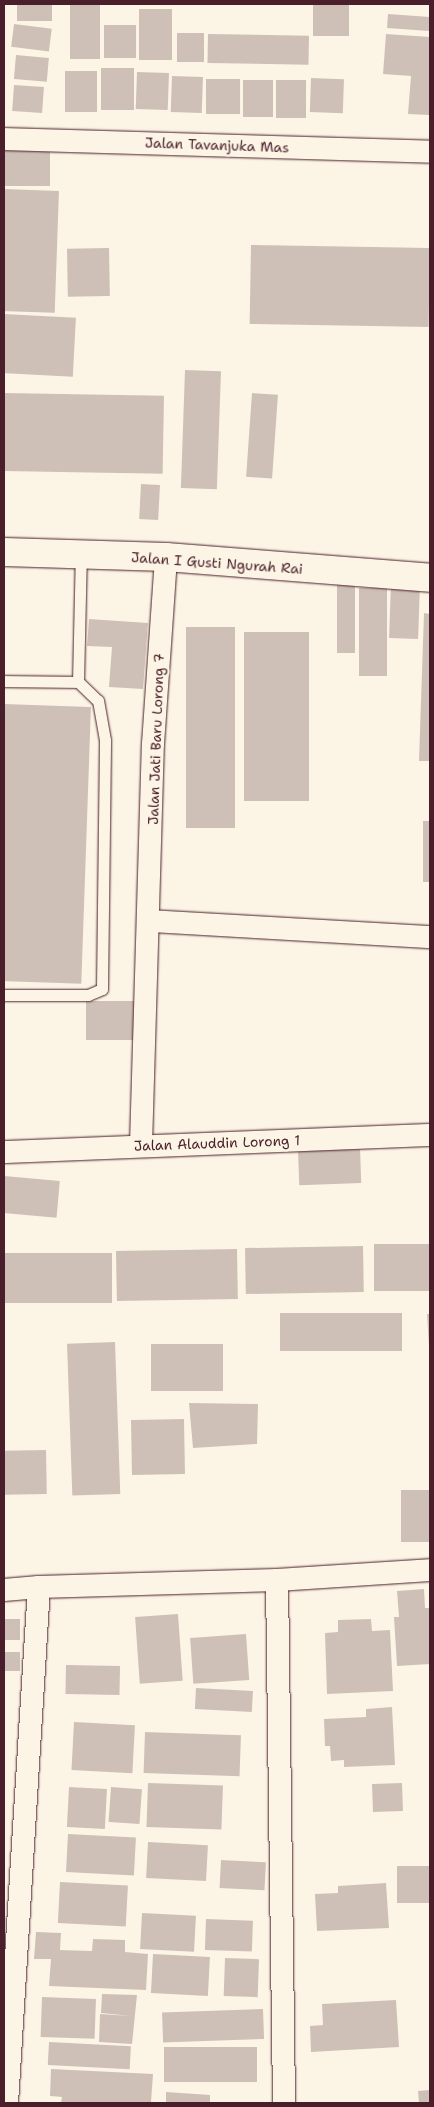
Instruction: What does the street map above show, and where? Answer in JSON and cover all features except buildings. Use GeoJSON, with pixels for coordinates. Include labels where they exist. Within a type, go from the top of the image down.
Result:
{"type":"FeatureCollection","features":[{"type":"Feature","properties":{"kind":"main road","name":"Jalan I Gusti Ngurah Rai"},"geometry":{"type":"LineString","coordinates":[[4,552],[166,557],[430,578]]}},
{"type":"Feature","properties":{"kind":"street","name":"Jalan Tavanjuka Mas"},"geometry":{"type":"LineString","coordinates":[[4,139],[430,152]]}},
{"type":"Feature","properties":{"kind":"street","name":"Jalan Jati Baru Lorong 7"},"geometry":{"type":"LineString","coordinates":[[141,1145],[150,920],[153,744],[166,557]]}},
{"type":"Feature","properties":{"kind":"street"},"geometry":{"type":"LineString","coordinates":[[150,920],[430,937]]}},
{"type":"Feature","properties":{"kind":"street","name":"Jalan Alauddin Lorong 1"},"geometry":{"type":"LineString","coordinates":[[4,1152],[141,1145],[430,1135]]}},
{"type":"Feature","properties":{"kind":"street"},"geometry":{"type":"LineString","coordinates":[[4,1590],[39,1587],[277,1580],[430,1570]]}},
{"type":"Feature","properties":{"kind":"street"},"geometry":{"type":"LineString","coordinates":[[277,1580],[284,2103]]}},
{"type":"Feature","properties":{"kind":"street"},"geometry":{"type":"LineString","coordinates":[[7,2103],[39,1587]]}},
{"type":"Feature","properties":{"kind":"lane"},"geometry":{"type":"LineString","coordinates":[[78,682],[81,554]]}},
{"type":"Feature","properties":{"kind":"lane"},"geometry":{"type":"LineString","coordinates":[[4,681],[78,682],[98,701],[105,740],[102,989],[88,995],[4,995]]}}]}
